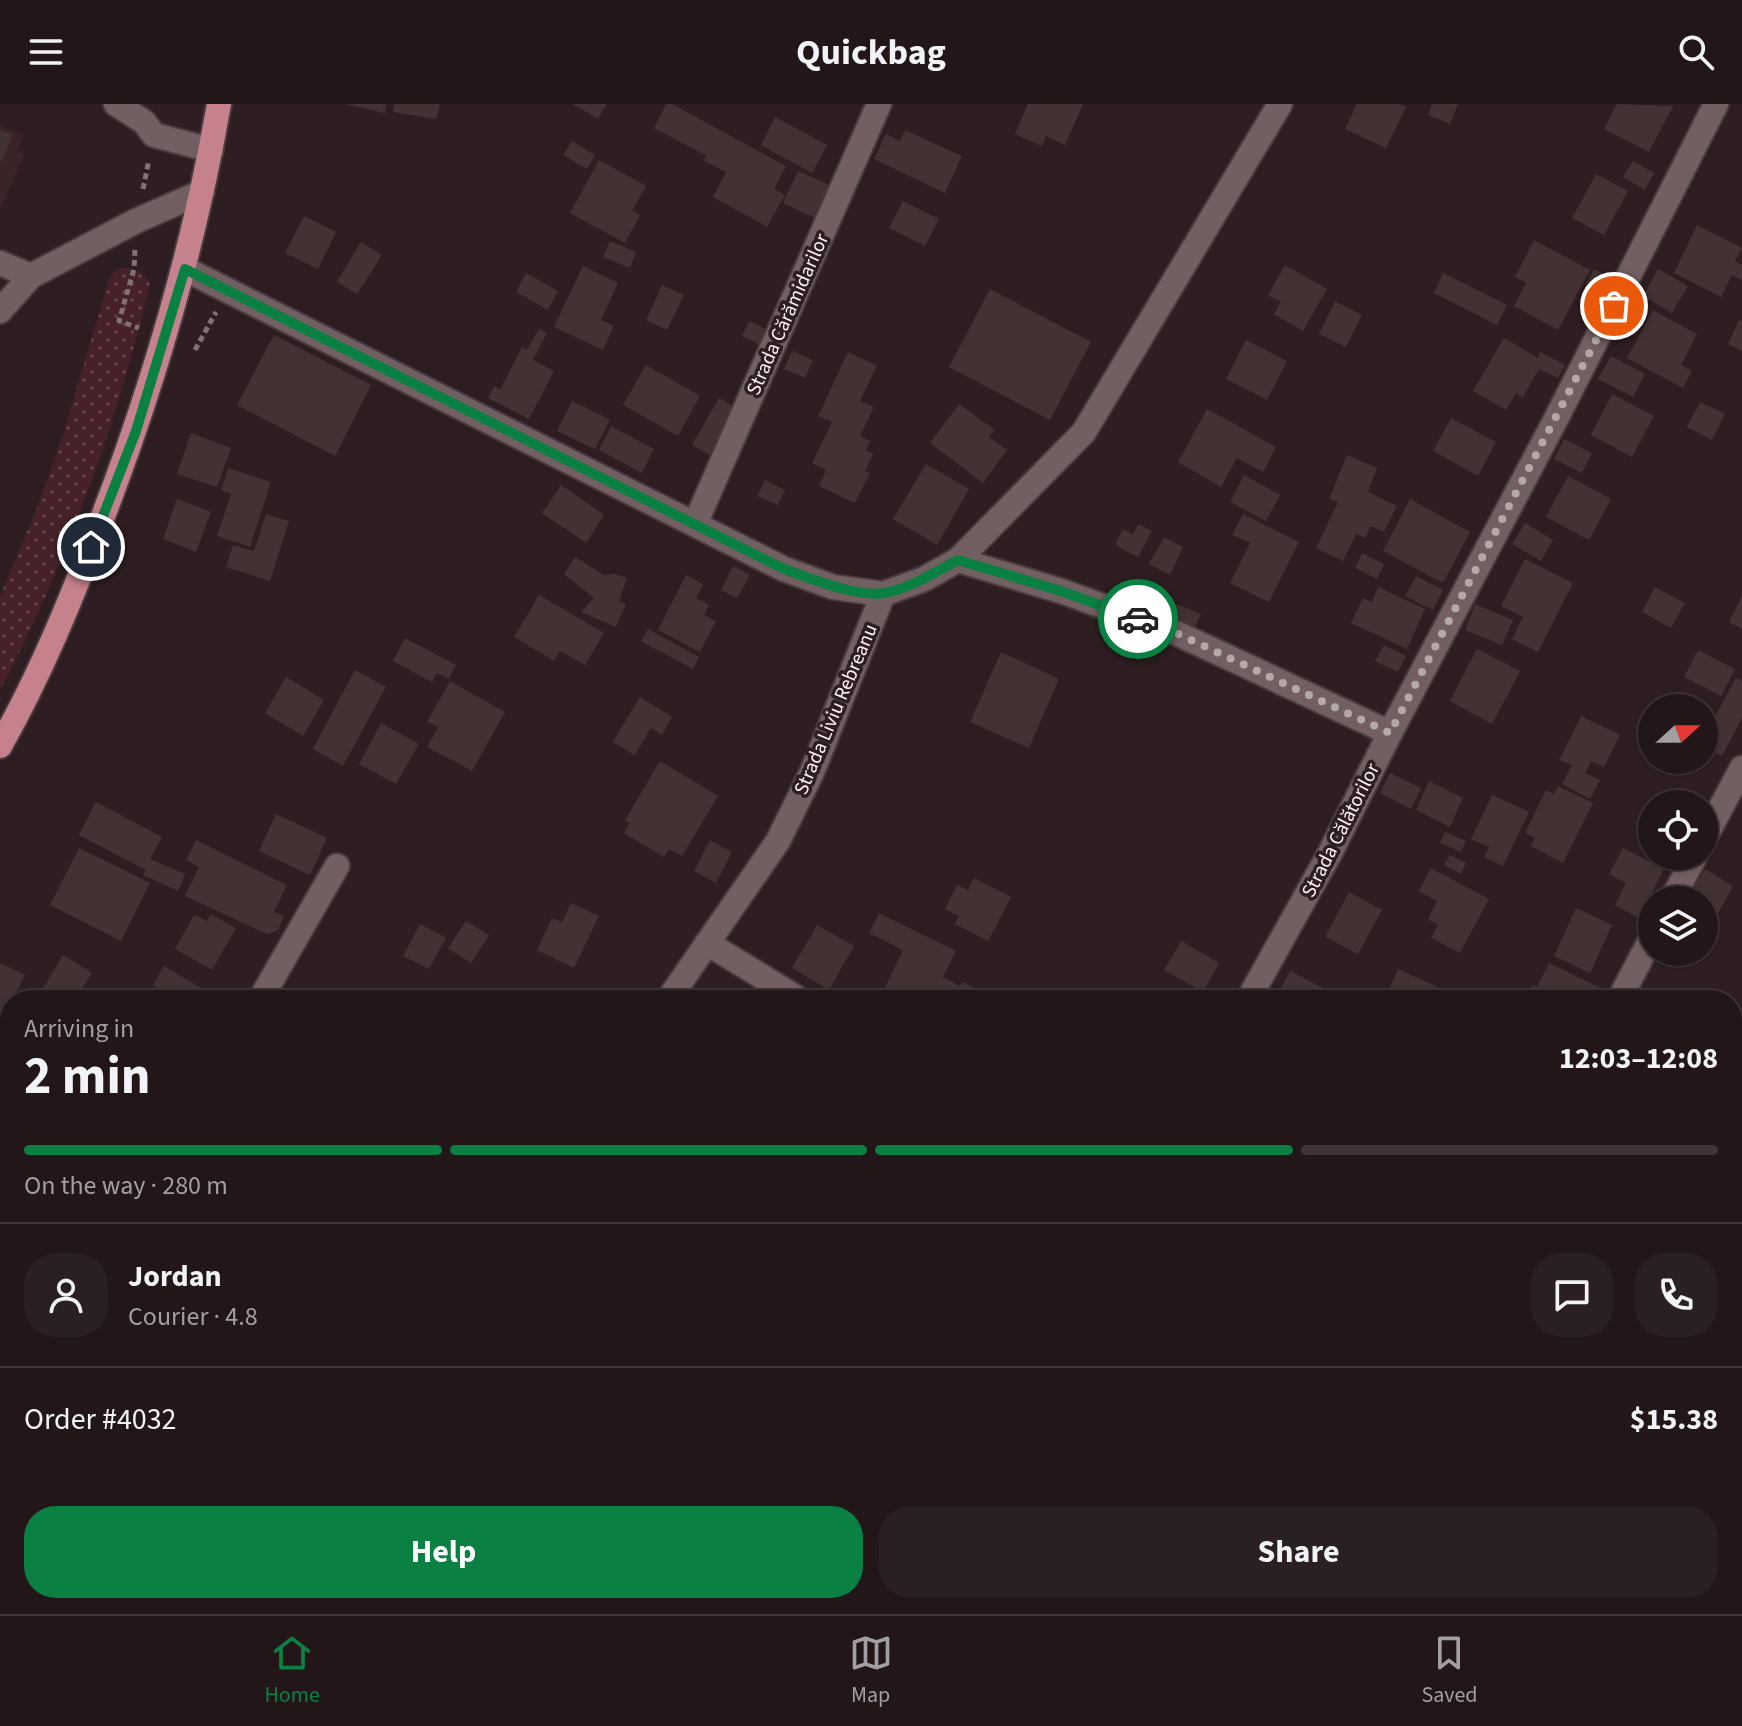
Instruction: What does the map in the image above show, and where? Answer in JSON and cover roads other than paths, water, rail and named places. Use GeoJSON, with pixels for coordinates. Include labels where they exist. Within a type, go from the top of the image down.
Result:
{"type":"FeatureCollection","features":[{"type":"Feature","properties":{"kind":"main road"},"geometry":{"type":"LineString","coordinates":[[0,746],[69,605],[136,431],[185,269],[219,104]]}},
{"type":"Feature","properties":{"kind":"street"},"geometry":{"type":"LineString","coordinates":[[117,104],[127,104]]}},
{"type":"Feature","properties":{"kind":"street"},"geometry":{"type":"LineString","coordinates":[[117,104],[144,122],[154,135],[211,150]]}},
{"type":"Feature","properties":{"kind":"street","name":"Strada Cărămidarilor"},"geometry":{"type":"LineString","coordinates":[[695,524],[879,104]]}},
{"type":"Feature","properties":{"kind":"street"},"geometry":{"type":"LineString","coordinates":[[185,269],[784,569],[833,587],[883,594],[924,579],[958,560],[1084,432],[1280,104]]}},
{"type":"Feature","properties":{"kind":"street","name":"Strada Călătorilor"},"geometry":{"type":"LineString","coordinates":[[1254,990],[1330,853],[1716,104]]}},
{"type":"Feature","properties":{"kind":"street"},"geometry":{"type":"LineString","coordinates":[[0,311],[31,276],[136,221],[202,192]]}},
{"type":"Feature","properties":{"kind":"street"},"geometry":{"type":"LineString","coordinates":[[0,263],[31,276]]}},
{"type":"Feature","properties":{"kind":"street"},"geometry":{"type":"LineString","coordinates":[[958,560],[1061,591],[1174,632],[1390,733]]}},
{"type":"Feature","properties":{"kind":"street","name":"Strada Liviu Rebreanu"},"geometry":{"type":"LineString","coordinates":[[675,990],[778,841],[812,772],[883,594]]}},
{"type":"Feature","properties":{"kind":"street"},"geometry":{"type":"LineString","coordinates":[[1718,813],[1742,768]]}},
{"type":"Feature","properties":{"kind":"street"},"geometry":{"type":"LineString","coordinates":[[266,990],[337,866]]}},
{"type":"Feature","properties":{"kind":"street"},"geometry":{"type":"LineString","coordinates":[[707,943],[784,990]]}},
{"type":"Feature","properties":{"kind":"street"},"geometry":{"type":"LineString","coordinates":[[1624,990],[1638,964]]}}]}
